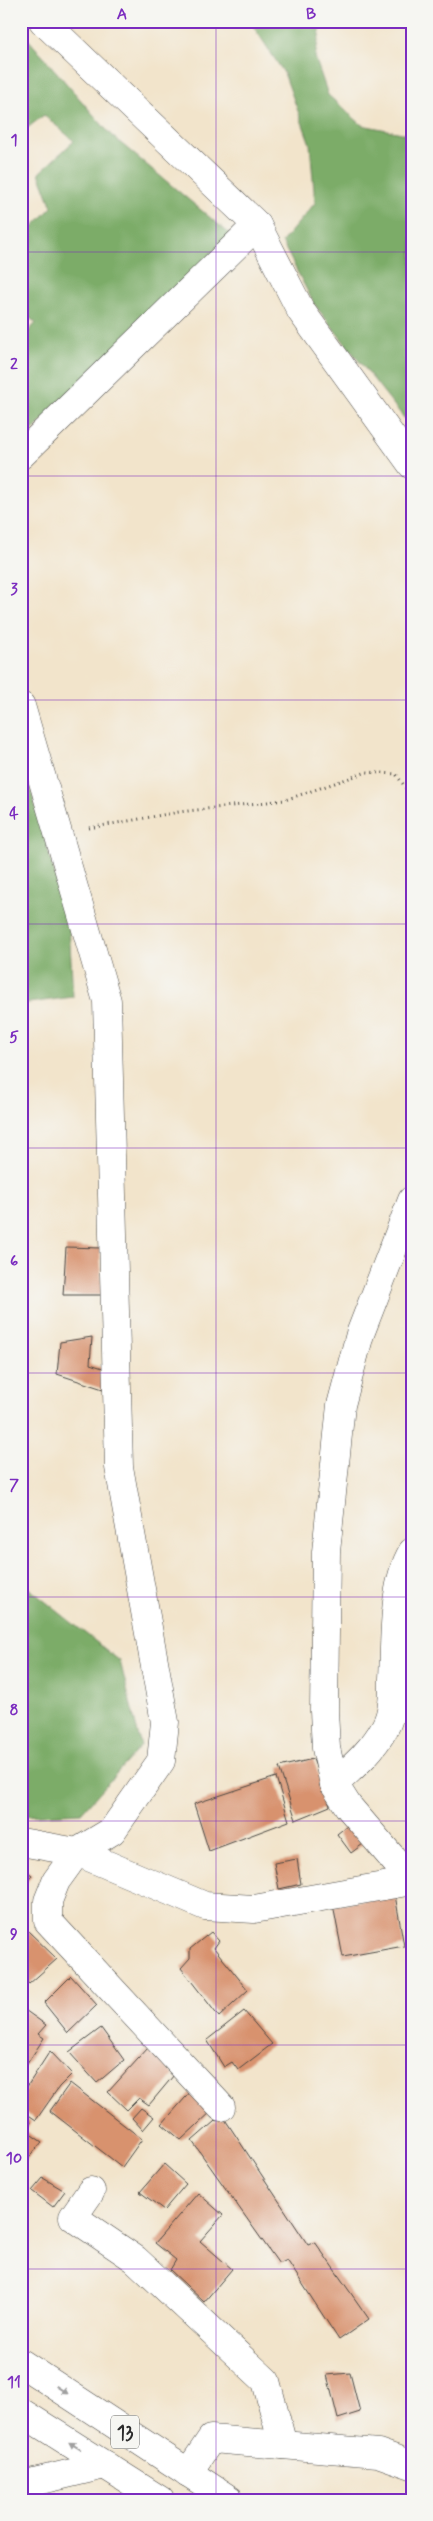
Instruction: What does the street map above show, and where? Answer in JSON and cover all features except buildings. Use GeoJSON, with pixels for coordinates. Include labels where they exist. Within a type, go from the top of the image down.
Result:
{"type":"FeatureCollection","features":[{"type":"Feature","properties":{"kind":"street"},"geometry":{"type":"LineString","coordinates":[[43,21],[257,225],[301,311],[412,465]]}},
{"type":"Feature","properties":{"kind":"street"},"geometry":{"type":"LineString","coordinates":[[21,455],[257,225]]}},
{"type":"Feature","properties":{"kind":"street"},"geometry":{"type":"LineString","coordinates":[[21,706],[108,1000],[119,1467],[165,1722],[162,1761],[112,1831],[77,1852],[56,1881],[48,1901],[48,1922],[221,2107]]}},
{"type":"Feature","properties":{"kind":"street"},"geometry":{"type":"LineString","coordinates":[[412,1200],[360,1334],[341,1405],[326,1572],[324,1711],[326,1748],[334,1784],[348,1806],[412,1881]]}},
{"type":"Feature","properties":{"kind":"street"},"geometry":{"type":"LineString","coordinates":[[334,1784],[362,1759],[386,1727],[392,1705],[397,1606],[406,1563],[412,1552]]}},
{"type":"Feature","properties":{"kind":"street"},"geometry":{"type":"LineString","coordinates":[[21,1842],[77,1852],[205,1906],[254,1909],[412,1881]]}},
{"type":"Feature","properties":{"kind":"street"},"geometry":{"type":"LineString","coordinates":[[91,2191],[73,2217],[136,2258],[266,2381],[283,2445]]}},
{"type":"Feature","properties":{"kind":"street","name":"13"},"geometry":{"type":"LineString","coordinates":[[21,2363],[230,2500]]}},
{"type":"Feature","properties":{"kind":"street","name":"13"},"geometry":{"type":"LineString","coordinates":[[21,2412],[160,2500]]}},
{"type":"Feature","properties":{"kind":"street"},"geometry":{"type":"LineString","coordinates":[[188,2473],[211,2439],[378,2453],[412,2465]]}},
{"type":"Feature","properties":{"kind":"street"},"geometry":{"type":"LineString","coordinates":[[21,2485],[105,2465]]}},
{"type":"Feature","properties":{"kind":"path"},"geometry":{"type":"LineString","coordinates":[[59,833],[180,812],[285,800],[367,772],[396,774],[412,796]]}},
{"type":"Feature","properties":{"kind":"green space"},"geometry":{"type":"Polygon","coordinates":[[[250,21],[322,21],[315,57],[328,95],[362,125],[412,135],[412,428],[314,304],[282,242],[315,203],[310,144],[284,73],[250,21]]]}},
{"type":"Feature","properties":{"kind":"green space"},"geometry":{"type":"Polygon","coordinates":[[[21,31],[111,135],[231,235],[21,442],[21,339],[36,323],[21,311],[21,239],[52,207],[39,173],[74,141],[44,115],[21,133],[21,31]]]}},
{"type":"Feature","properties":{"kind":"green space"},"geometry":{"type":"Polygon","coordinates":[[[21,755],[69,924],[73,997],[21,1004],[21,755]]]}},
{"type":"Feature","properties":{"kind":"green space"},"geometry":{"type":"Polygon","coordinates":[[[21,1582],[120,1661],[141,1746],[81,1813],[21,1816],[21,1582]]]}}]}
